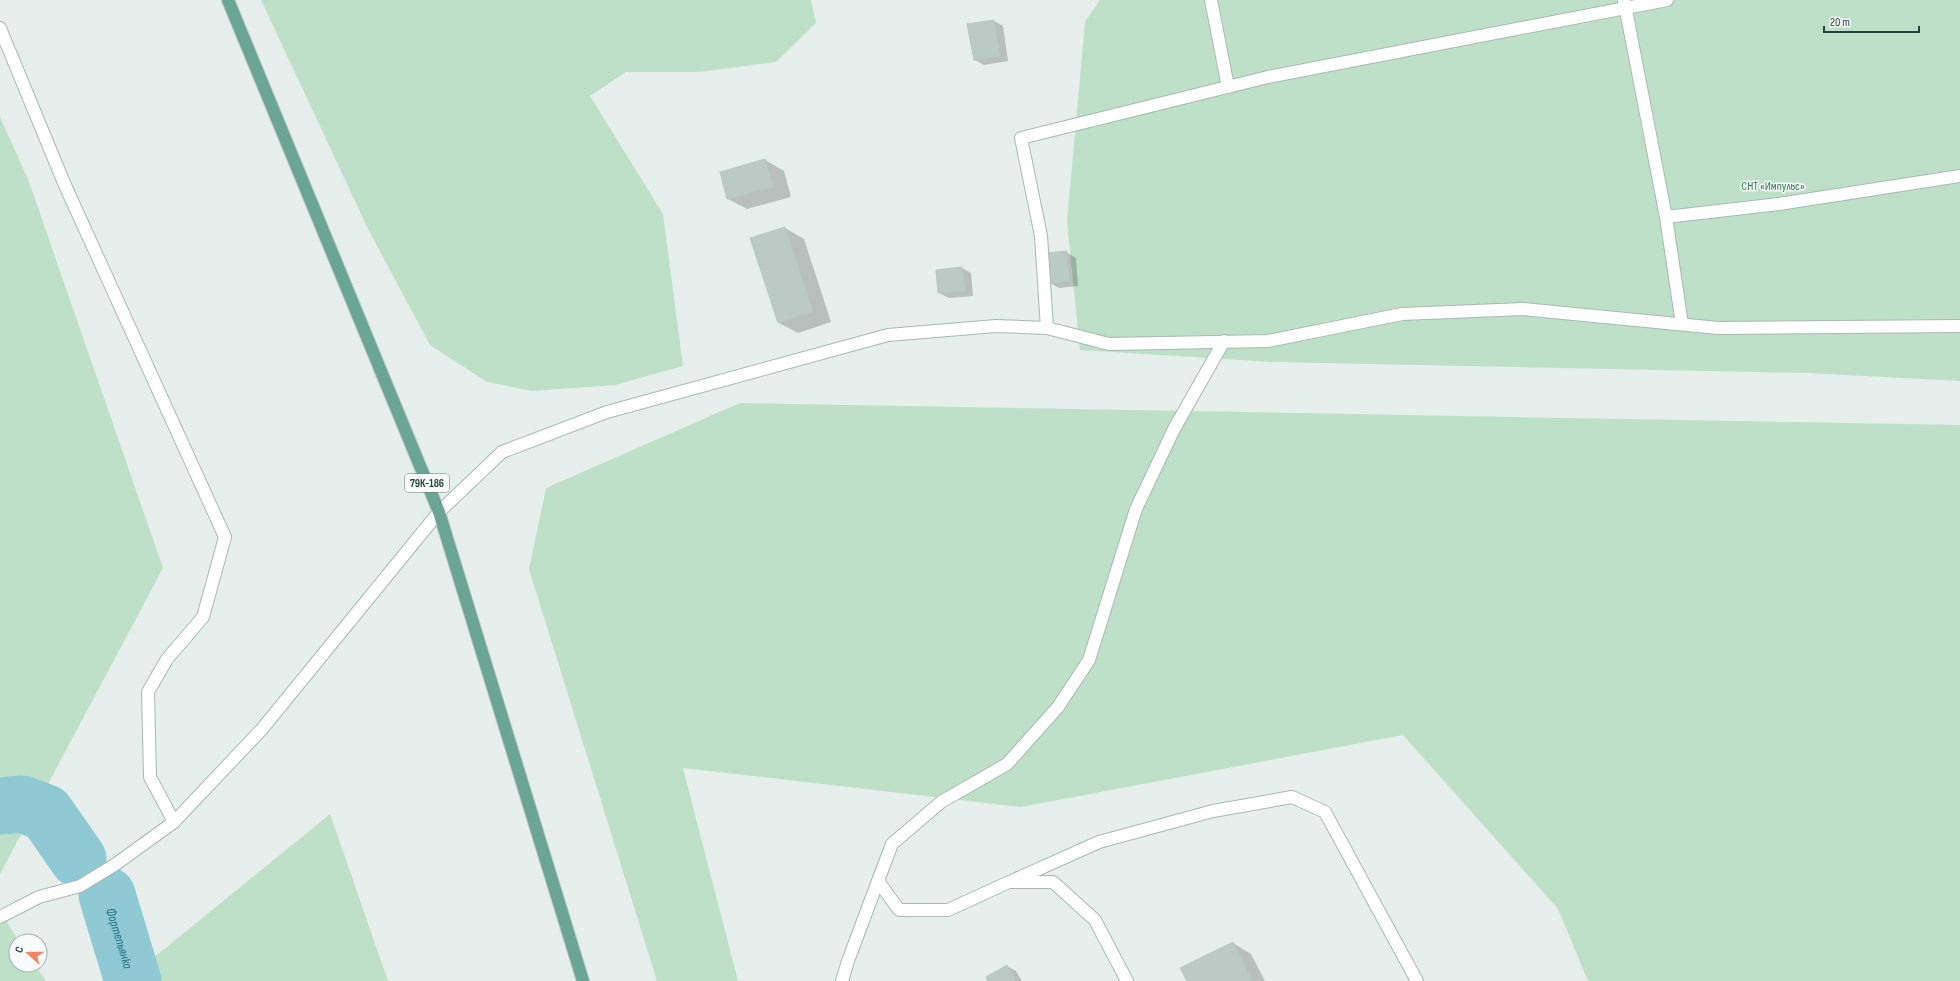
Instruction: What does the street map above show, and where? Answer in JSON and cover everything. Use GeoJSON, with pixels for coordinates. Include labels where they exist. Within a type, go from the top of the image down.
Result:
{"type":"FeatureCollection","features":[{"type":"Feature","properties":{"kind":"main road","name":"79К-186"},"geometry":{"type":"LineString","coordinates":[[228,0],[439,512],[583,981]]}},
{"type":"Feature","properties":{"kind":"lane"},"geometry":{"type":"LineString","coordinates":[[1211,0],[1228,87]]}},
{"type":"Feature","properties":{"kind":"lane"},"geometry":{"type":"LineString","coordinates":[[1047,328],[1041,236],[1021,138],[1268,77],[1625,4],[1667,0]]}},
{"type":"Feature","properties":{"kind":"lane"},"geometry":{"type":"LineString","coordinates":[[1625,4],[1666,217],[1682,324]]}},
{"type":"Feature","properties":{"kind":"lane"},"geometry":{"type":"LineString","coordinates":[[0,28],[64,183],[225,537],[203,617],[167,659],[148,692],[150,777],[174,822]]}},
{"type":"Feature","properties":{"kind":"lane"},"geometry":{"type":"LineString","coordinates":[[1666,217],[1778,204],[1960,176]]}},
{"type":"Feature","properties":{"kind":"lane"},"geometry":{"type":"LineString","coordinates":[[0,917],[39,897],[80,886],[116,864],[174,822],[262,729],[439,512],[502,452],[607,412],[888,336],[996,326],[1047,328],[1109,344],[1268,340],[1402,314],[1523,309],[1718,328],[1960,326]]}},
{"type":"Feature","properties":{"kind":"lane"},"geometry":{"type":"LineString","coordinates":[[842,981],[892,844],[941,802],[1007,764],[1058,707],[1089,660],[1136,509],[1174,429],[1224,341]]}},
{"type":"Feature","properties":{"kind":"lane"},"geometry":{"type":"LineString","coordinates":[[878,881],[899,910],[948,910],[1099,842],[1213,811],[1292,797],[1326,812],[1417,981]]}},
{"type":"Feature","properties":{"kind":"lane"},"geometry":{"type":"LineString","coordinates":[[1009,882],[1053,882],[1095,920],[1127,981]]}},
{"type":"Feature","properties":{"kind":"green space"},"geometry":{"type":"Polygon","coordinates":[[[261,0],[811,0],[816,23],[776,62],[699,72],[626,72],[590,96],[663,214],[683,366],[615,385],[532,391],[487,382],[430,345],[369,231],[261,0]]]}},
{"type":"Feature","properties":{"kind":"green space","name":"СНТ «Импульс»"},"geometry":{"type":"Polygon","coordinates":[[[1100,0],[1960,0],[1960,381],[1807,373],[1273,362],[1080,350],[1067,221],[1085,22],[1100,0]]]}},
{"type":"Feature","properties":{"kind":"green space"},"geometry":{"type":"Polygon","coordinates":[[[0,117],[28,179],[163,568],[0,874],[0,117]]]}},
{"type":"Feature","properties":{"kind":"green space"},"geometry":{"type":"Polygon","coordinates":[[[740,403],[1960,425],[1960,981],[1588,981],[1558,909],[1403,735],[1021,807],[683,768],[738,981],[657,981],[529,569],[546,488],[740,403]]]}},
{"type":"Feature","properties":{"kind":"green space"},"geometry":{"type":"Polygon","coordinates":[[[330,814],[388,981],[125,981],[330,814]]]}},
{"type":"Feature","properties":{"kind":"green space"},"geometry":{"type":"Polygon","coordinates":[[[0,912],[14,933],[8,933],[8,973],[40,973],[46,981],[0,981],[0,912]]]}},
{"type":"Feature","properties":{"kind":"building"},"geometry":{"type":"Polygon","coordinates":[[[994,20],[1000,56],[974,60],[967,24],[994,20]]]}},
{"type":"Feature","properties":{"kind":"building"},"geometry":{"type":"Polygon","coordinates":[[[765,159],[773,187],[727,199],[720,172],[765,159]]]}},
{"type":"Feature","properties":{"kind":"building"},"geometry":{"type":"Polygon","coordinates":[[[785,227],[813,312],[778,323],[750,238],[785,227]]]}},
{"type":"Feature","properties":{"kind":"building"},"geometry":{"type":"Polygon","coordinates":[[[1067,251],[1069,281],[1049,283],[1046,253],[1067,251]]]}},
{"type":"Feature","properties":{"kind":"building"},"geometry":{"type":"Polygon","coordinates":[[[962,267],[965,291],[938,293],[936,270],[962,267]]]}},
{"type":"Feature","properties":{"kind":"building"},"geometry":{"type":"Polygon","coordinates":[[[1233,942],[1252,981],[1187,981],[1180,968],[1233,942]]]}},
{"type":"Feature","properties":{"kind":"building"},"geometry":{"type":"Polygon","coordinates":[[[1007,965],[1016,981],[988,981],[986,977],[1007,965]]]}},
{"type":"Feature","properties":{"kind":"waterway","name":"Фортепьянка"},"geometry":{"type":"LineString","coordinates":[[0,806],[22,804],[46,813],[78,859]]}},
{"type":"Feature","properties":{"kind":"waterway","name":"Фортепьянка"},"geometry":{"type":"LineString","coordinates":[[107,895],[133,981]]}}]}
